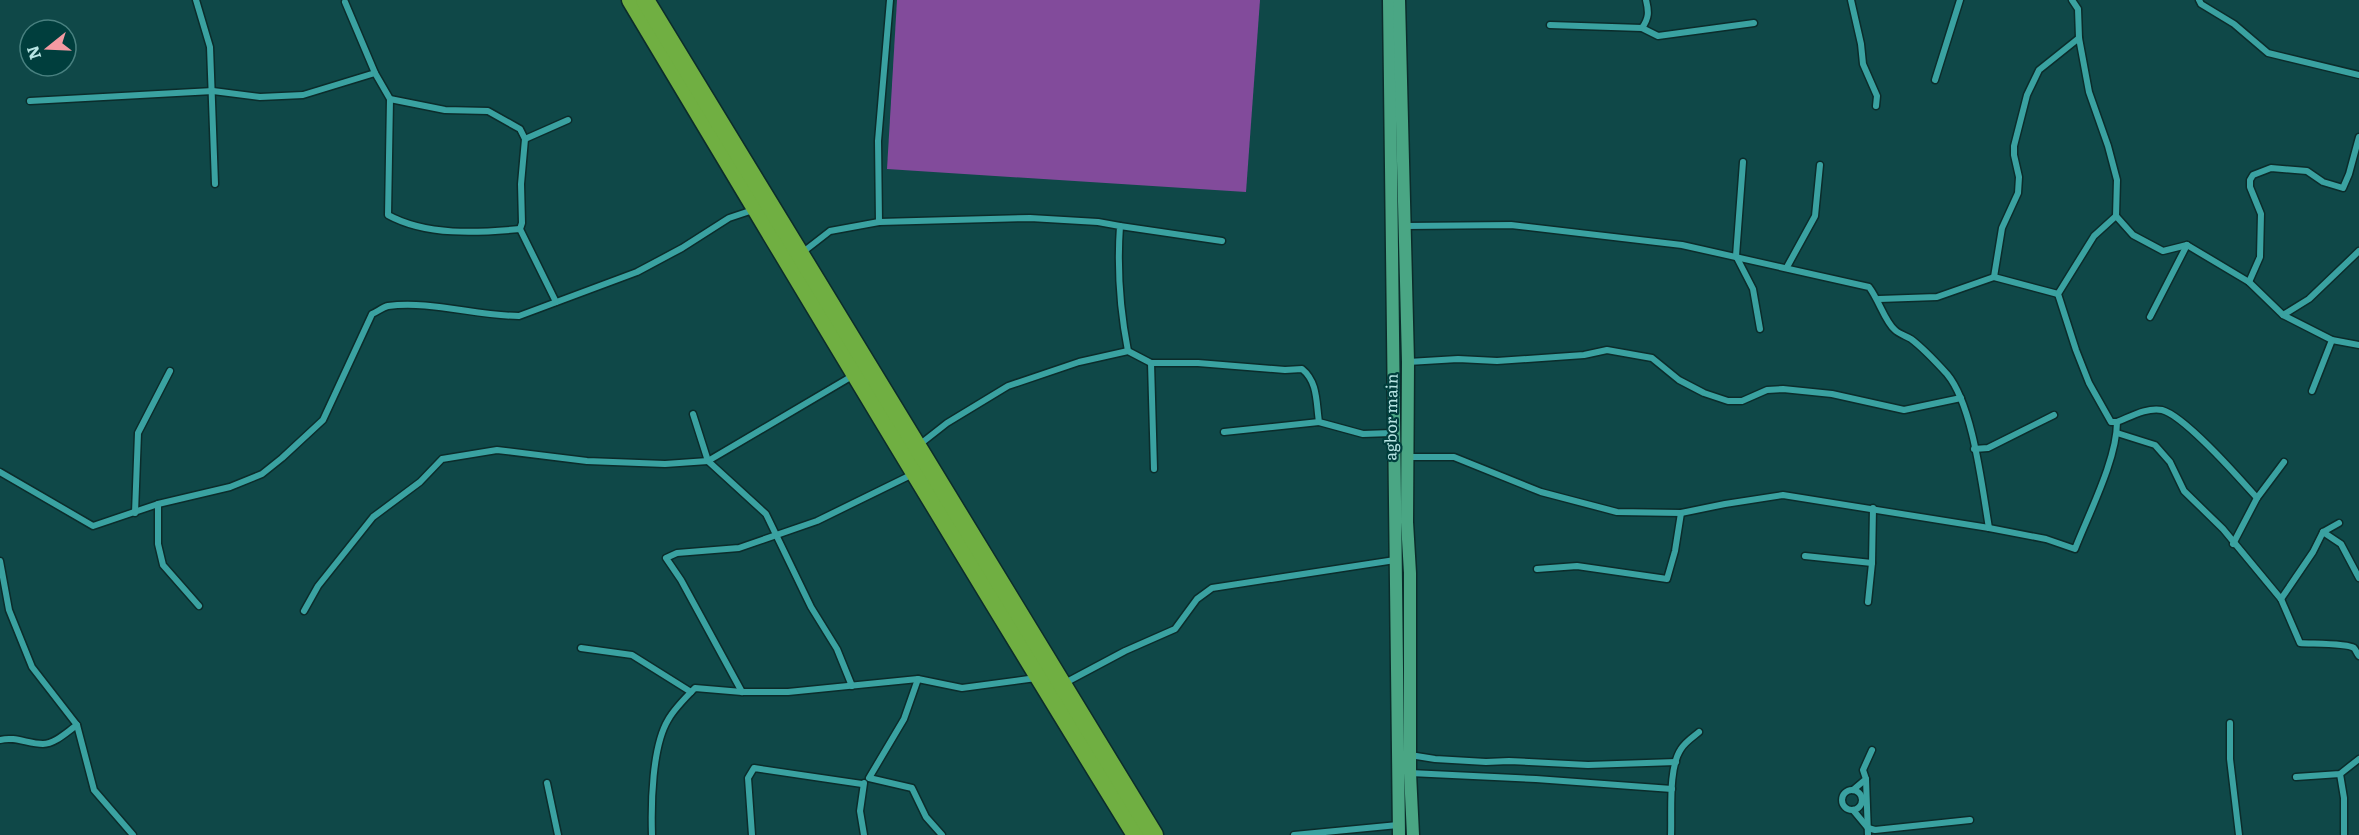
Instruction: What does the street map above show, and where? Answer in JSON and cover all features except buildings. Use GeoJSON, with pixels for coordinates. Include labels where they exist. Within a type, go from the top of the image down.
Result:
{"type":"FeatureCollection","features":[{"type":"Feature","properties":{"kind":"highway"},"geometry":{"type":"LineString","coordinates":[[631,0],[857,373],[912,450],[916,473],[1136,835]]}},
{"type":"Feature","properties":{"kind":"highway"},"geometry":{"type":"LineString","coordinates":[[645,0],[800,254],[912,450],[1062,685],[1154,835]]}},
{"type":"Feature","properties":{"kind":"main road","name":"agbor main"},"geometry":{"type":"LineString","coordinates":[[1389,0],[1398,830]]}},
{"type":"Feature","properties":{"kind":"main road","name":"agbor main"},"geometry":{"type":"LineString","coordinates":[[1399,0],[1408,363],[1410,773],[1413,835]]}},
{"type":"Feature","properties":{"kind":"street"},"geometry":{"type":"LineString","coordinates":[[196,0],[210,47],[216,184]]}},
{"type":"Feature","properties":{"kind":"street"},"geometry":{"type":"LineString","coordinates":[[879,222],[878,141],[890,0]]}},
{"type":"Feature","properties":{"kind":"street"},"geometry":{"type":"LineString","coordinates":[[1642,28],[1648,20],[1646,0]]}},
{"type":"Feature","properties":{"kind":"street"},"geometry":{"type":"LineString","coordinates":[[1851,0],[1863,64],[1877,96],[1876,106]]}},
{"type":"Feature","properties":{"kind":"street"},"geometry":{"type":"LineString","coordinates":[[1935,80],[1960,0]]}},
{"type":"Feature","properties":{"kind":"street"},"geometry":{"type":"LineString","coordinates":[[2072,0],[2078,9],[2079,38],[2089,92],[2116,180],[2116,216],[2133,235],[2163,251],[2187,245],[2249,282],[2283,315],[2332,340],[2359,345]]}},
{"type":"Feature","properties":{"kind":"street"},"geometry":{"type":"LineString","coordinates":[[2199,0],[2201,4],[2234,24],[2268,53],[2359,75]]}},
{"type":"Feature","properties":{"kind":"street"},"geometry":{"type":"LineString","coordinates":[[345,2],[375,73],[390,99],[388,215],[400,222],[429,229],[466,231],[520,229]]}},
{"type":"Feature","properties":{"kind":"street"},"geometry":{"type":"LineString","coordinates":[[1550,25],[1642,28],[1658,36],[1754,23]]}},
{"type":"Feature","properties":{"kind":"street"},"geometry":{"type":"LineString","coordinates":[[1994,277],[2002,228],[2018,193],[2019,177],[2014,146],[2028,95],[2039,70],[2079,38]]}},
{"type":"Feature","properties":{"kind":"street"},"geometry":{"type":"LineString","coordinates":[[30,101],[213,91],[260,97],[303,95],[375,73]]}},
{"type":"Feature","properties":{"kind":"street"},"geometry":{"type":"LineString","coordinates":[[390,99],[445,110],[488,111],[520,129],[525,139],[520,229],[556,302]]}},
{"type":"Feature","properties":{"kind":"street"},"geometry":{"type":"LineString","coordinates":[[525,139],[568,120]]}},
{"type":"Feature","properties":{"kind":"street"},"geometry":{"type":"LineString","coordinates":[[2249,282],[2260,257],[2261,214],[2250,187],[2253,175],[2271,168],[2307,171],[2323,182],[2343,188],[2359,137]]}},
{"type":"Feature","properties":{"kind":"street"},"geometry":{"type":"LineString","coordinates":[[1743,162],[1736,256],[1754,289],[1760,329]]}},
{"type":"Feature","properties":{"kind":"street"},"geometry":{"type":"LineString","coordinates":[[1787,267],[1815,216],[1820,165]]}},
{"type":"Feature","properties":{"kind":"street"},"geometry":{"type":"LineString","coordinates":[[0,472],[93,526],[158,504],[230,487],[262,474],[323,420],[372,314],[387,306],[439,308],[499,316],[519,316],[637,272],[682,248],[729,218],[756,209]]}},
{"type":"Feature","properties":{"kind":"street"},"geometry":{"type":"LineString","coordinates":[[2116,216],[2094,236],[2058,294],[2089,383],[2111,422],[2117,422],[2143,411],[2162,410],[2206,443],[2257,498]]}},
{"type":"Feature","properties":{"kind":"street"},"geometry":{"type":"LineString","coordinates":[[800,254],[830,231],[879,222],[1030,218],[1120,226],[1222,241]]}},
{"type":"Feature","properties":{"kind":"street"},"geometry":{"type":"LineString","coordinates":[[1405,226],[1511,225],[1682,245],[1869,287],[1879,299],[1884,314],[1894,330],[1911,339],[1948,375],[1961,398],[1970,422],[1989,528]]}},
{"type":"Feature","properties":{"kind":"street"},"geometry":{"type":"LineString","coordinates":[[1120,226],[1118,256],[1123,323],[1128,351]]}},
{"type":"Feature","properties":{"kind":"street"},"geometry":{"type":"LineString","coordinates":[[2150,317],[2187,245]]}},
{"type":"Feature","properties":{"kind":"street"},"geometry":{"type":"LineString","coordinates":[[2283,315],[2309,299],[2359,251]]}},
{"type":"Feature","properties":{"kind":"street"},"geometry":{"type":"LineString","coordinates":[[1879,299],[1937,297],[1994,277],[2058,294]]}},
{"type":"Feature","properties":{"kind":"street"},"geometry":{"type":"LineString","coordinates":[[2312,391],[2332,340]]}},
{"type":"Feature","properties":{"kind":"street"},"geometry":{"type":"LineString","coordinates":[[1408,363],[1458,358],[1497,361],[1584,355],[1607,350],[1652,358],[1679,380],[1704,393],[1728,401],[1742,401],[1767,390],[1783,389],[1832,394],[1904,410],[1961,398]]}},
{"type":"Feature","properties":{"kind":"street"},"geometry":{"type":"LineString","coordinates":[[912,450],[947,423],[1008,386],[1079,362],[1128,351],[1151,363],[1198,363],[1285,370],[1302,369],[1311,377],[1314,386],[1319,422]]}},
{"type":"Feature","properties":{"kind":"street"},"geometry":{"type":"LineString","coordinates":[[1151,363],[1154,469]]}},
{"type":"Feature","properties":{"kind":"street"},"geometry":{"type":"LineString","coordinates":[[135,513],[138,433],[170,371]]}},
{"type":"Feature","properties":{"kind":"street"},"geometry":{"type":"LineString","coordinates":[[304,611],[318,586],[373,517],[420,482],[442,459],[497,450],[587,461],[665,464],[708,461],[857,373]]}},
{"type":"Feature","properties":{"kind":"street"},"geometry":{"type":"LineString","coordinates":[[693,414],[708,461],[766,514],[811,608],[837,649],[852,686]]}},
{"type":"Feature","properties":{"kind":"street"},"geometry":{"type":"LineString","coordinates":[[1974,449],[1988,448],[2054,415]]}},
{"type":"Feature","properties":{"kind":"street"},"geometry":{"type":"LineString","coordinates":[[1224,432],[1319,422],[1363,434],[1392,433]]}},
{"type":"Feature","properties":{"kind":"street"},"geometry":{"type":"LineString","coordinates":[[1407,457],[1454,457],[1541,492],[1617,512],[1681,513],[1784,495],[1989,528],[2046,539],[2075,549],[2102,481],[2117,433],[2117,422]]}},
{"type":"Feature","properties":{"kind":"street"},"geometry":{"type":"LineString","coordinates":[[2117,433],[2155,445],[2170,462],[2184,490],[2223,529],[2233,544],[2281,599],[2300,643],[2342,644],[2354,648],[2359,656]]}},
{"type":"Feature","properties":{"kind":"street"},"geometry":{"type":"LineString","coordinates":[[2233,544],[2257,498],[2284,462]]}},
{"type":"Feature","properties":{"kind":"street"},"geometry":{"type":"LineString","coordinates":[[742,693],[681,580],[666,558],[677,553],[739,548],[817,521],[916,473]]}},
{"type":"Feature","properties":{"kind":"street"},"geometry":{"type":"LineString","coordinates":[[158,504],[158,544],[163,565],[199,606]]}},
{"type":"Feature","properties":{"kind":"street"},"geometry":{"type":"LineString","coordinates":[[1868,602],[1872,563],[1873,508]]}},
{"type":"Feature","properties":{"kind":"street"},"geometry":{"type":"LineString","coordinates":[[1537,569],[1577,566],[1667,579],[1675,551],[1681,513]]}},
{"type":"Feature","properties":{"kind":"street"},"geometry":{"type":"LineString","coordinates":[[2281,599],[2313,552],[2322,532],[2339,523]]}},
{"type":"Feature","properties":{"kind":"street"},"geometry":{"type":"LineString","coordinates":[[2322,532],[2341,544],[2359,578]]}},
{"type":"Feature","properties":{"kind":"street"},"geometry":{"type":"LineString","coordinates":[[1805,556],[1872,563]]}},
{"type":"Feature","properties":{"kind":"street"},"geometry":{"type":"LineString","coordinates":[[1062,685],[1125,651],[1175,629],[1197,599],[1212,588],[1395,560]]}},
{"type":"Feature","properties":{"kind":"street"},"geometry":{"type":"LineString","coordinates":[[0,561],[9,610],[32,667],[77,725],[94,790],[133,835]]}},
{"type":"Feature","properties":{"kind":"street"},"geometry":{"type":"LineString","coordinates":[[581,648],[632,655],[691,692]]}},
{"type":"Feature","properties":{"kind":"street"},"geometry":{"type":"LineString","coordinates":[[652,835],[651,800],[660,740],[668,720],[695,688],[742,693],[788,692],[918,679],[962,688],[1039,678]]}},
{"type":"Feature","properties":{"kind":"street"},"geometry":{"type":"LineString","coordinates":[[864,835],[860,811],[862,784],[869,778],[904,719],[918,679]]}},
{"type":"Feature","properties":{"kind":"street"},"geometry":{"type":"LineString","coordinates":[[2230,723],[2230,759],[2239,835]]}},
{"type":"Feature","properties":{"kind":"street"},"geometry":{"type":"LineString","coordinates":[[0,740],[12,738],[43,744],[52,742],[77,725]]}},
{"type":"Feature","properties":{"kind":"street"},"geometry":{"type":"LineString","coordinates":[[1671,835],[1672,789],[1676,762],[1681,749],[1699,732]]}},
{"type":"Feature","properties":{"kind":"street"},"geometry":{"type":"LineString","coordinates":[[1868,832],[1866,779],[1863,770],[1872,750]]}},
{"type":"Feature","properties":{"kind":"street"},"geometry":{"type":"LineString","coordinates":[[1410,755],[1486,762],[1588,765],[1676,762]]}},
{"type":"Feature","properties":{"kind":"street"},"geometry":{"type":"LineString","coordinates":[[2296,777],[2340,774],[2359,759]]}},
{"type":"Feature","properties":{"kind":"street"},"geometry":{"type":"LineString","coordinates":[[752,835],[748,778],[754,768],[862,784]]}},
{"type":"Feature","properties":{"kind":"street"},"geometry":{"type":"LineString","coordinates":[[1410,773],[1672,789]]}},
{"type":"Feature","properties":{"kind":"street"},"geometry":{"type":"LineString","coordinates":[[2340,774],[2344,798],[2344,835]]}},
{"type":"Feature","properties":{"kind":"street"},"geometry":{"type":"LineString","coordinates":[[869,778],[912,789],[926,817],[942,835]]}},
{"type":"Feature","properties":{"kind":"street"},"geometry":{"type":"LineString","coordinates":[[1853,790],[1866,779]]}},
{"type":"Feature","properties":{"kind":"street"},"geometry":{"type":"LineString","coordinates":[[547,783],[558,835]]}},
{"type":"Feature","properties":{"kind":"street"},"geometry":{"type":"LineString","coordinates":[[1853,810],[1860,806],[1862,800],[1860,793],[1853,790],[1846,791],[1842,800],[1846,808],[1853,810],[1868,832]]}},
{"type":"Feature","properties":{"kind":"street"},"geometry":{"type":"LineString","coordinates":[[1868,832],[1970,820]]}},
{"type":"Feature","properties":{"kind":"street"},"geometry":{"type":"LineString","coordinates":[[1294,835],[1398,830]]}},
{"type":"Feature","properties":{"kind":"shaded area"},"geometry":{"type":"Polygon","coordinates":[[[897,0],[1260,0],[1246,192],[887,169],[897,0]]]}}]}
